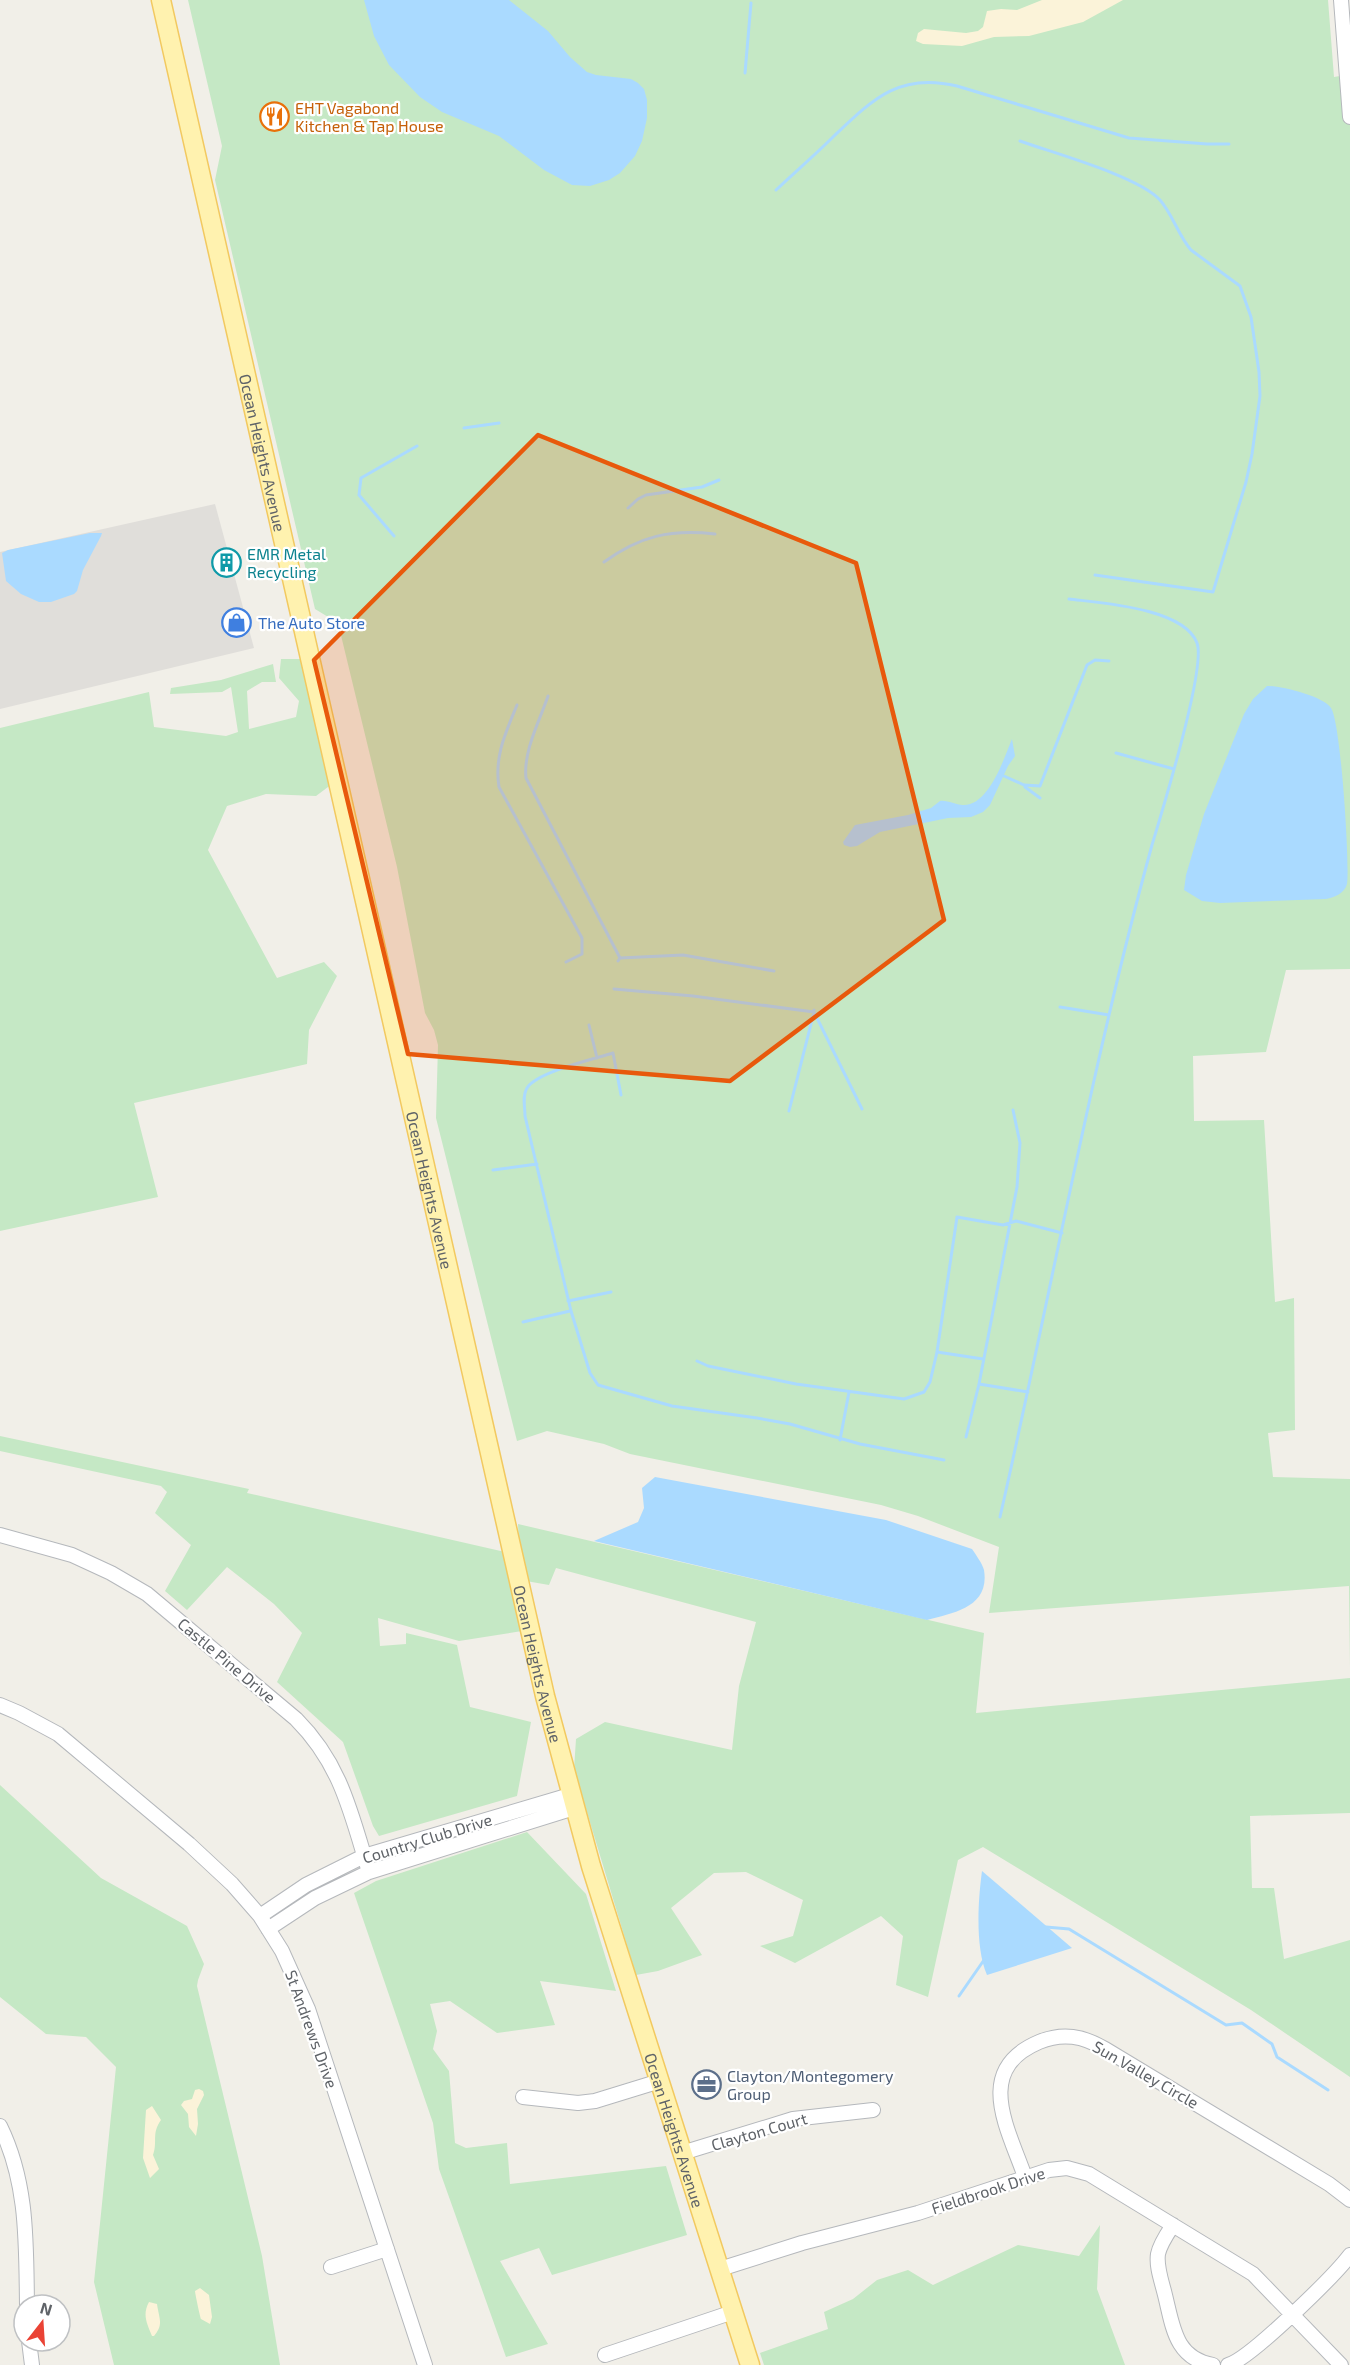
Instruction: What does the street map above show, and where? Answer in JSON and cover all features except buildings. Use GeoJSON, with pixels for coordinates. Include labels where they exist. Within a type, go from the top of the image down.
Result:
{"type":"FeatureCollection","features":[{"type":"Feature","properties":{"kind":"main road","name":"Ocean Heights Avenue"},"geometry":{"type":"LineString","coordinates":[[161,0],[544,1696],[572,1802],[750,2365]]}},
{"type":"Feature","properties":{"kind":"street"},"geometry":{"type":"LineString","coordinates":[[1341,0],[1350,117]]}},
{"type":"Feature","properties":{"kind":"street","name":"Castle Pine Drive"},"geometry":{"type":"LineString","coordinates":[[0,1535],[72,1555],[111,1573],[147,1594],[296,1719],[316,1741],[336,1773],[369,1872]]}},
{"type":"Feature","properties":{"kind":"street","name":"St Andrews Drive"},"geometry":{"type":"LineString","coordinates":[[0,1705],[58,1734],[189,1844],[232,1884],[260,1916],[292,1971],[308,2009],[425,2365]]}},
{"type":"Feature","properties":{"kind":"street","name":"Country Club Drive"},"geometry":{"type":"LineString","coordinates":[[260,1916],[306,1886],[364,1856],[572,1802]]}},
{"type":"Feature","properties":{"kind":"street","name":"Country Club Drive"},"geometry":{"type":"LineString","coordinates":[[268,1929],[315,1898],[369,1872],[572,1802]]}},
{"type":"Feature","properties":{"kind":"street","name":"Sun Valley Circle"},"geometry":{"type":"LineString","coordinates":[[1025,2177],[1000,2104],[999,2089],[1002,2074],[1017,2054],[1029,2046],[1048,2038],[1071,2036],[1082,2037],[1105,2049],[1329,2184],[1350,2200]]}},
{"type":"Feature","properties":{"kind":"street"},"geometry":{"type":"LineString","coordinates":[[523,2097],[578,2103],[595,2101],[660,2081]]}},
{"type":"Feature","properties":{"kind":"street","name":"Clayton Court"},"geometry":{"type":"LineString","coordinates":[[682,2153],[793,2119],[873,2110]]}},
{"type":"Feature","properties":{"kind":"street"},"geometry":{"type":"LineString","coordinates":[[0,2126],[9,2146],[24,2202],[27,2293]]}},
{"type":"Feature","properties":{"kind":"street","name":"Fieldbrook Drive"},"geometry":{"type":"LineString","coordinates":[[720,2269],[802,2243],[918,2213],[1025,2177],[1061,2168],[1084,2172],[1252,2274],[1341,2365]]}},
{"type":"Feature","properties":{"kind":"street"},"geometry":{"type":"LineString","coordinates":[[1173,2225],[1160,2247],[1158,2264],[1174,2334],[1185,2351],[1201,2362],[1213,2365]]}},
{"type":"Feature","properties":{"kind":"street"},"geometry":{"type":"LineString","coordinates":[[331,2267],[387,2249]]}},
{"type":"Feature","properties":{"kind":"street"},"geometry":{"type":"LineString","coordinates":[[1228,2365],[1253,2350],[1350,2255]]}},
{"type":"Feature","properties":{"kind":"street"},"geometry":{"type":"LineString","coordinates":[[605,2355],[733,2312]]}},
{"type":"Feature","properties":{"kind":"highlighted area"},"geometry":{"type":"Polygon","coordinates":[[[538,435],[856,563],[944,920],[730,1081],[408,1054],[314,660],[538,435]]]}},
{"type":"Feature","properties":{"kind":"shaded area"},"geometry":{"type":"Polygon","coordinates":[[[215,504],[254,648],[0,709],[0,552],[215,504]]]}},
{"type":"Feature","properties":{"kind":"green space"},"geometry":{"type":"Polygon","coordinates":[[[188,0],[1328,0],[1334,77],[1346,75],[1342,18],[1350,18],[1350,969],[1286,970],[1266,1052],[1193,1056],[1194,1121],[1264,1120],[1275,1302],[1294,1298],[1295,1430],[1268,1433],[1273,1477],[1350,1479],[1350,1668],[1349,1586],[989,1613],[999,1547],[918,1516],[881,1505],[630,1454],[604,1444],[547,1431],[517,1441],[436,1118],[438,1045],[434,1030],[425,1013],[397,867],[338,623],[315,609],[215,180],[222,146],[188,0]]]}},
{"type":"Feature","properties":{"kind":"green space"},"geometry":{"type":"Polygon","coordinates":[[[281,659],[303,659],[332,784],[316,796],[266,794],[227,806],[208,850],[277,978],[324,962],[337,976],[309,1030],[307,1064],[134,1103],[158,1197],[0,1231],[0,728],[149,692],[154,727],[226,736],[238,732],[231,687],[222,692],[170,694],[171,688],[221,680],[273,664],[276,682],[262,682],[247,691],[249,729],[296,717],[299,701],[279,678],[281,659]]]}},
{"type":"Feature","properties":{"kind":"green space"},"geometry":{"type":"Polygon","coordinates":[[[0,1436],[249,1489],[247,1493],[505,1552],[522,1631],[459,1641],[378,1618],[380,1646],[406,1644],[406,1633],[457,1645],[470,1707],[531,1722],[517,1796],[379,1836],[373,1826],[343,1742],[277,1682],[302,1633],[274,1604],[227,1567],[187,1610],[165,1591],[191,1545],[155,1513],[167,1492],[161,1486],[0,1451],[0,1436]]]}},
{"type":"Feature","properties":{"kind":"green space"},"geometry":{"type":"Polygon","coordinates":[[[518,1524],[984,1633],[976,1713],[1350,1678],[1350,1813],[1250,1816],[1252,1888],[1274,1888],[1284,1959],[1350,1940],[1350,2077],[1251,2010],[983,1847],[958,1860],[928,1997],[896,1985],[903,1936],[881,1916],[795,1963],[760,1946],[793,1936],[803,1900],[746,1872],[714,1873],[671,1908],[702,1955],[658,1971],[636,1975],[574,1769],[576,1739],[605,1722],[732,1750],[739,1686],[756,1622],[556,1568],[549,1585],[526,1581],[519,1548],[518,1524]]]}},
{"type":"Feature","properties":{"kind":"green space"},"geometry":{"type":"Polygon","coordinates":[[[0,1785],[101,1878],[187,1926],[204,1964],[197,1986],[262,2256],[280,2365],[114,2365],[94,2282],[116,2067],[86,2037],[46,2034],[0,1997],[0,1785]]]}},
{"type":"Feature","properties":{"kind":"green space"},"geometry":{"type":"Polygon","coordinates":[[[527,1832],[586,1894],[616,1991],[540,1981],[555,2025],[497,2033],[450,2001],[430,2004],[437,2031],[433,2049],[449,2071],[455,2143],[466,2148],[507,2143],[510,2184],[666,2166],[687,2235],[552,2275],[539,2248],[500,2261],[548,2344],[506,2357],[439,2169],[433,2123],[354,1893],[376,1881],[527,1832]]]}},
{"type":"Feature","properties":{"kind":"green space"},"geometry":{"type":"Polygon","coordinates":[[[1100,2225],[1097,2289],[1125,2365],[764,2365],[760,2353],[828,2329],[824,2312],[853,2299],[877,2280],[908,2270],[933,2285],[1018,2245],[1079,2256],[1100,2225]]]}},
{"type":"Feature","properties":{"kind":"sand"},"geometry":{"type":"Polygon","coordinates":[[[1042,0],[1123,0],[1083,22],[1029,36],[994,37],[962,46],[923,44],[916,41],[918,33],[924,29],[966,33],[978,31],[983,27],[987,11],[1017,10],[1042,0]]]}},
{"type":"Feature","properties":{"kind":"sand"},"geometry":{"type":"Polygon","coordinates":[[[199,2089],[204,2095],[197,2109],[196,2136],[189,2127],[188,2114],[181,2105],[184,2101],[192,2099],[195,2090],[199,2089]]]}},
{"type":"Feature","properties":{"kind":"sand"},"geometry":{"type":"Polygon","coordinates":[[[152,2106],[161,2120],[156,2129],[153,2155],[159,2169],[150,2178],[143,2158],[146,2110],[152,2106]]]}},
{"type":"Feature","properties":{"kind":"sand"},"geometry":{"type":"Polygon","coordinates":[[[200,2288],[209,2295],[212,2317],[210,2324],[200,2317],[195,2291],[200,2288]]]}},
{"type":"Feature","properties":{"kind":"sand"},"geometry":{"type":"Polygon","coordinates":[[[149,2302],[157,2304],[160,2318],[159,2328],[154,2336],[152,2336],[146,2319],[149,2302]]]}},
{"type":"Feature","properties":{"kind":"water"},"geometry":{"type":"Polygon","coordinates":[[[364,0],[509,0],[548,31],[570,57],[587,72],[631,79],[644,89],[647,100],[647,118],[642,141],[635,156],[620,173],[609,180],[590,186],[572,185],[544,170],[499,136],[442,112],[420,97],[389,65],[374,36],[364,0]]]}},
{"type":"Feature","properties":{"kind":"water"},"geometry":{"type":"Polygon","coordinates":[[[90,533],[102,533],[83,570],[74,594],[51,602],[39,602],[21,594],[6,581],[2,553],[90,533]]]}},
{"type":"Feature","properties":{"kind":"water"},"geometry":{"type":"Polygon","coordinates":[[[1267,686],[1311,696],[1331,708],[1335,719],[1341,765],[1346,825],[1347,884],[1341,893],[1326,899],[1220,903],[1202,901],[1184,890],[1186,875],[1204,814],[1244,714],[1253,699],[1267,686]]]}},
{"type":"Feature","properties":{"kind":"water"},"geometry":{"type":"Polygon","coordinates":[[[1012,739],[1015,756],[990,805],[983,812],[971,817],[948,818],[880,832],[857,846],[844,845],[843,842],[855,825],[908,815],[931,808],[940,801],[963,805],[980,798],[994,780],[1012,739]]]}},
{"type":"Feature","properties":{"kind":"water"},"geometry":{"type":"Polygon","coordinates":[[[655,1477],[886,1520],[972,1549],[984,1570],[981,1592],[968,1606],[927,1620],[594,1541],[638,1522],[644,1508],[642,1488],[655,1477]]]}},
{"type":"Feature","properties":{"kind":"water"},"geometry":{"type":"Polygon","coordinates":[[[982,1871],[1072,1948],[987,1975],[979,1938],[982,1871]]]}},
{"type":"Feature","properties":{"kind":"waterway"},"geometry":{"type":"LineString","coordinates":[[745,73],[751,3]]}},
{"type":"Feature","properties":{"kind":"waterway"},"geometry":{"type":"LineString","coordinates":[[776,190],[847,123],[875,100],[903,86],[919,83],[957,86],[1129,138],[1229,144]]}},
{"type":"Feature","properties":{"kind":"waterway"},"geometry":{"type":"LineString","coordinates":[[1020,141],[1115,174],[1149,191],[1165,206],[1191,250],[1240,286],[1251,317],[1260,396],[1252,454],[1246,482],[1213,592],[1095,575]]}},
{"type":"Feature","properties":{"kind":"waterway"},"geometry":{"type":"LineString","coordinates":[[464,428],[499,423]]}},
{"type":"Feature","properties":{"kind":"waterway"},"geometry":{"type":"LineString","coordinates":[[394,536],[359,495],[361,478],[417,446]]}},
{"type":"Feature","properties":{"kind":"waterway"},"geometry":{"type":"LineString","coordinates":[[628,508],[646,495],[702,487],[719,480]]}},
{"type":"Feature","properties":{"kind":"waterway"},"geometry":{"type":"LineString","coordinates":[[604,562],[630,546],[656,536],[684,533],[715,534]]}},
{"type":"Feature","properties":{"kind":"waterway"},"geometry":{"type":"LineString","coordinates":[[1000,1517],[1110,1012],[1152,845],[1182,741],[1198,657],[1197,643],[1189,631],[1176,622],[1140,609],[1069,599]]}},
{"type":"Feature","properties":{"kind":"waterway"},"geometry":{"type":"LineString","coordinates":[[1004,776],[1024,785],[1040,786],[1087,665],[1095,660],[1109,661]]}},
{"type":"Feature","properties":{"kind":"waterway"},"geometry":{"type":"LineString","coordinates":[[548,696],[527,757],[526,778],[620,958]]}},
{"type":"Feature","properties":{"kind":"waterway"},"geometry":{"type":"LineString","coordinates":[[517,705],[500,755],[499,787],[582,938],[582,954],[566,962]]}},
{"type":"Feature","properties":{"kind":"waterway"},"geometry":{"type":"LineString","coordinates":[[1116,753],[1174,769]]}},
{"type":"Feature","properties":{"kind":"waterway"},"geometry":{"type":"LineString","coordinates":[[1025,787],[1040,798]]}},
{"type":"Feature","properties":{"kind":"waterway"},"geometry":{"type":"LineString","coordinates":[[618,961],[620,958],[683,955],[774,971]]}},
{"type":"Feature","properties":{"kind":"waterway"},"geometry":{"type":"LineString","coordinates":[[614,989],[693,996],[814,1012],[814,1010]]}},
{"type":"Feature","properties":{"kind":"waterway"},"geometry":{"type":"LineString","coordinates":[[1060,1007],[1109,1015]]}},
{"type":"Feature","properties":{"kind":"waterway"},"geometry":{"type":"LineString","coordinates":[[814,1012],[862,1109]]}},
{"type":"Feature","properties":{"kind":"waterway"},"geometry":{"type":"LineString","coordinates":[[789,1111],[814,1012]]}},
{"type":"Feature","properties":{"kind":"waterway"},"geometry":{"type":"LineString","coordinates":[[589,1025],[597,1058]]}},
{"type":"Feature","properties":{"kind":"waterway"},"geometry":{"type":"LineString","coordinates":[[621,1095],[613,1053],[554,1071],[542,1077],[527,1088],[524,1098],[525,1116],[571,1311],[590,1373],[598,1385],[672,1406],[790,1424],[860,1444],[944,1460]]}},
{"type":"Feature","properties":{"kind":"waterway"},"geometry":{"type":"LineString","coordinates":[[966,1437],[979,1384],[1017,1187],[1020,1143],[1013,1110]]}},
{"type":"Feature","properties":{"kind":"waterway"},"geometry":{"type":"LineString","coordinates":[[493,1170],[537,1164]]}},
{"type":"Feature","properties":{"kind":"waterway"},"geometry":{"type":"LineString","coordinates":[[697,1361],[708,1366],[796,1384],[904,1399],[924,1392],[930,1382],[937,1352],[957,1217],[1003,1225],[1016,1221],[1062,1233]]}},
{"type":"Feature","properties":{"kind":"waterway"},"geometry":{"type":"LineString","coordinates":[[568,1301],[611,1292]]}},
{"type":"Feature","properties":{"kind":"waterway"},"geometry":{"type":"LineString","coordinates":[[523,1322],[570,1311]]}},
{"type":"Feature","properties":{"kind":"waterway"},"geometry":{"type":"LineString","coordinates":[[937,1352],[983,1359]]}},
{"type":"Feature","properties":{"kind":"waterway"},"geometry":{"type":"LineString","coordinates":[[979,1384],[1028,1392]]}},
{"type":"Feature","properties":{"kind":"waterway"},"geometry":{"type":"LineString","coordinates":[[840,1440],[849,1392]]}},
{"type":"Feature","properties":{"kind":"waterway"},"geometry":{"type":"LineString","coordinates":[[1046,1927],[1069,1929],[1226,2025],[1242,2023],[1272,2044],[1277,2057],[1328,2090]]}},
{"type":"Feature","properties":{"kind":"waterway"},"geometry":{"type":"LineString","coordinates":[[959,1996],[984,1960]]}},
{"type":"Feature","properties":{"kind":"place","name":"EHT Vagabond Kitchen & Tap House"},"geometry":{"type":"Point","coordinates":[274,116]}},
{"type":"Feature","properties":{"kind":"place","name":"EMR Metal Recycling"},"geometry":{"type":"Point","coordinates":[226,562]}},
{"type":"Feature","properties":{"kind":"place","name":"The Auto Store"},"geometry":{"type":"Point","coordinates":[237,622]}},
{"type":"Feature","properties":{"kind":"place","name":"Clayton/Montegomery Group"},"geometry":{"type":"Point","coordinates":[706,2084]}}]}
